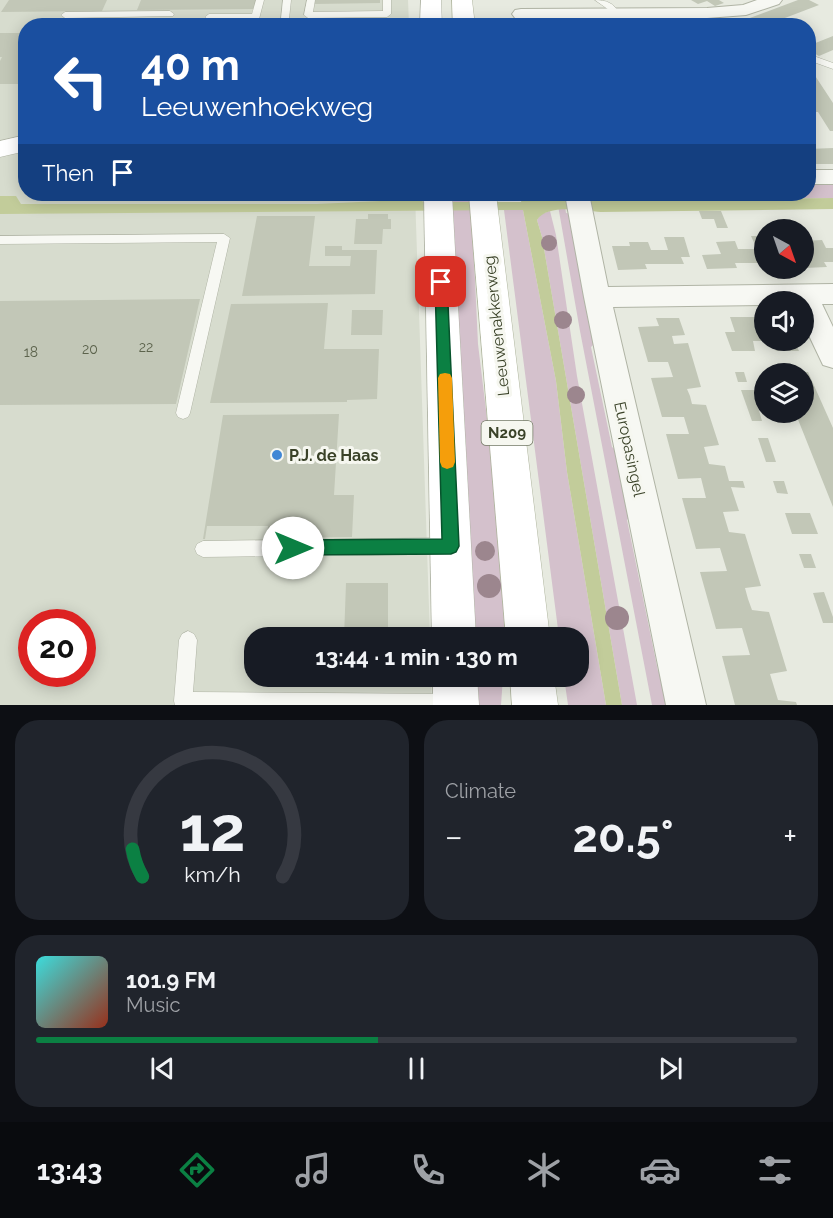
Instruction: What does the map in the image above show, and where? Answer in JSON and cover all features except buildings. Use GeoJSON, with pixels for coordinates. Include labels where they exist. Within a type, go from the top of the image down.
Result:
{"type":"FeatureCollection","features":[{"type":"Feature","properties":{"kind":"main road"},"geometry":{"type":"LineString","coordinates":[[431,0],[431,18]]}},
{"type":"Feature","properties":{"kind":"main road"},"geometry":{"type":"LineString","coordinates":[[462,0],[463,18]]}},
{"type":"Feature","properties":{"kind":"main road"},"geometry":{"type":"LineString","coordinates":[[0,149],[18,145]]}},
{"type":"Feature","properties":{"kind":"main road","name":"Leeuwenakkerweg"},"geometry":{"type":"LineString","coordinates":[[483,201],[527,627]]}},
{"type":"Feature","properties":{"kind":"main road"},"geometry":{"type":"LineString","coordinates":[[438,203],[454,627]]}},
{"type":"Feature","properties":{"kind":"main road"},"geometry":{"type":"LineString","coordinates":[[533,687],[535,705]]}},
{"type":"Feature","properties":{"kind":"street"},"geometry":{"type":"LineString","coordinates":[[684,18],[746,10],[767,1]]}},
{"type":"Feature","properties":{"kind":"street"},"geometry":{"type":"LineString","coordinates":[[521,13],[615,14],[650,18]]}},
{"type":"Feature","properties":{"kind":"street"},"geometry":{"type":"LineString","coordinates":[[816,177],[833,177]]}},
{"type":"Feature","properties":{"kind":"street","name":"Europasingel"},"geometry":{"type":"LineString","coordinates":[[580,204],[597,297],[686,705]]}},
{"type":"Feature","properties":{"kind":"street"},"geometry":{"type":"LineString","coordinates":[[814,295],[833,294]]}},
{"type":"Feature","properties":{"kind":"street"},"geometry":{"type":"LineString","coordinates":[[597,297],[754,295]]}},
{"type":"Feature","properties":{"kind":"street"},"geometry":{"type":"LineString","coordinates":[[814,316],[833,357]]}},
{"type":"Feature","properties":{"kind":"lane"},"geometry":{"type":"LineString","coordinates":[[209,17],[256,17],[260,0]]}},
{"type":"Feature","properties":{"kind":"lane"},"geometry":{"type":"LineString","coordinates":[[285,18],[287,0]]}},
{"type":"Feature","properties":{"kind":"lane"},"geometry":{"type":"LineString","coordinates":[[311,0],[308,15],[387,14],[387,0]]}},
{"type":"Feature","properties":{"kind":"lane"},"geometry":{"type":"LineString","coordinates":[[599,0],[613,9],[615,14]]}},
{"type":"Feature","properties":{"kind":"lane"},"geometry":{"type":"LineString","coordinates":[[65,15],[120,11],[170,14]]}},
{"type":"Feature","properties":{"kind":"lane"},"geometry":{"type":"LineString","coordinates":[[816,60],[833,66]]}},
{"type":"Feature","properties":{"kind":"lane"},"geometry":{"type":"LineString","coordinates":[[0,240],[224,238],[183,413]]}},
{"type":"Feature","properties":{"kind":"lane"},"geometry":{"type":"LineString","coordinates":[[203,549],[451,546]]}},
{"type":"Feature","properties":{"kind":"lane"},"geometry":{"type":"LineString","coordinates":[[188,640],[183,701],[456,695]]}},
{"type":"Feature","properties":{"kind":"shaded area"},"geometry":{"type":"Polygon","coordinates":[[[0,0],[408,0],[409,18],[18,18],[18,201],[415,201],[430,627],[244,627],[244,687],[431,687],[432,705],[0,705],[0,0]]]}},
{"type":"Feature","properties":{"kind":"shaded area"},"geometry":{"type":"Polygon","coordinates":[[[816,185],[833,185],[833,198],[816,198],[816,185]]]}},
{"type":"Feature","properties":{"kind":"shaded area"},"geometry":{"type":"Polygon","coordinates":[[[0,196],[16,196],[21,204],[816,201],[816,198],[833,198],[833,209],[601,212],[566,209],[549,211],[537,220],[542,237],[622,705],[606,705],[567,472],[556,381],[523,210],[0,214],[0,196]]]}},
{"type":"Feature","properties":{"kind":"shaded area"},"geometry":{"type":"Polygon","coordinates":[[[448,201],[471,201],[478,344],[505,568],[504,627],[472,627],[448,201]]]}},
{"type":"Feature","properties":{"kind":"shaded area"},"geometry":{"type":"Polygon","coordinates":[[[557,201],[564,201],[566,213],[572,214],[598,340],[591,347],[612,447],[623,456],[635,510],[627,520],[658,671],[673,683],[677,705],[652,705],[557,201]]]}},
{"type":"Feature","properties":{"kind":"shaded area"},"geometry":{"type":"Polygon","coordinates":[[[504,210],[523,210],[556,381],[567,472],[606,705],[568,705],[565,687],[589,687],[589,627],[558,627],[504,210]]]}},
{"type":"Feature","properties":{"kind":"shaded area"},"geometry":{"type":"Polygon","coordinates":[[[550,211],[556,235],[577,376],[637,705],[622,705],[542,237],[537,220],[541,214],[550,211]]]}},
{"type":"Feature","properties":{"kind":"shaded area"},"geometry":{"type":"Polygon","coordinates":[[[477,687],[502,687],[501,705],[478,705],[477,687]]]}},
{"type":"Feature","properties":{"kind":"slow traffic"},"geometry":{"type":"LineString","coordinates":[[445,378],[447,462]]}},
{"type":"Feature","properties":{"kind":"place","name":"P.J. de Haas"},"geometry":{"type":"Point","coordinates":[277,455]}},
{"type":"Feature","properties":{"kind":"route"},"geometry":{"type":"LineString","coordinates":[[293,548],[451,546],[441,282]]}}]}
